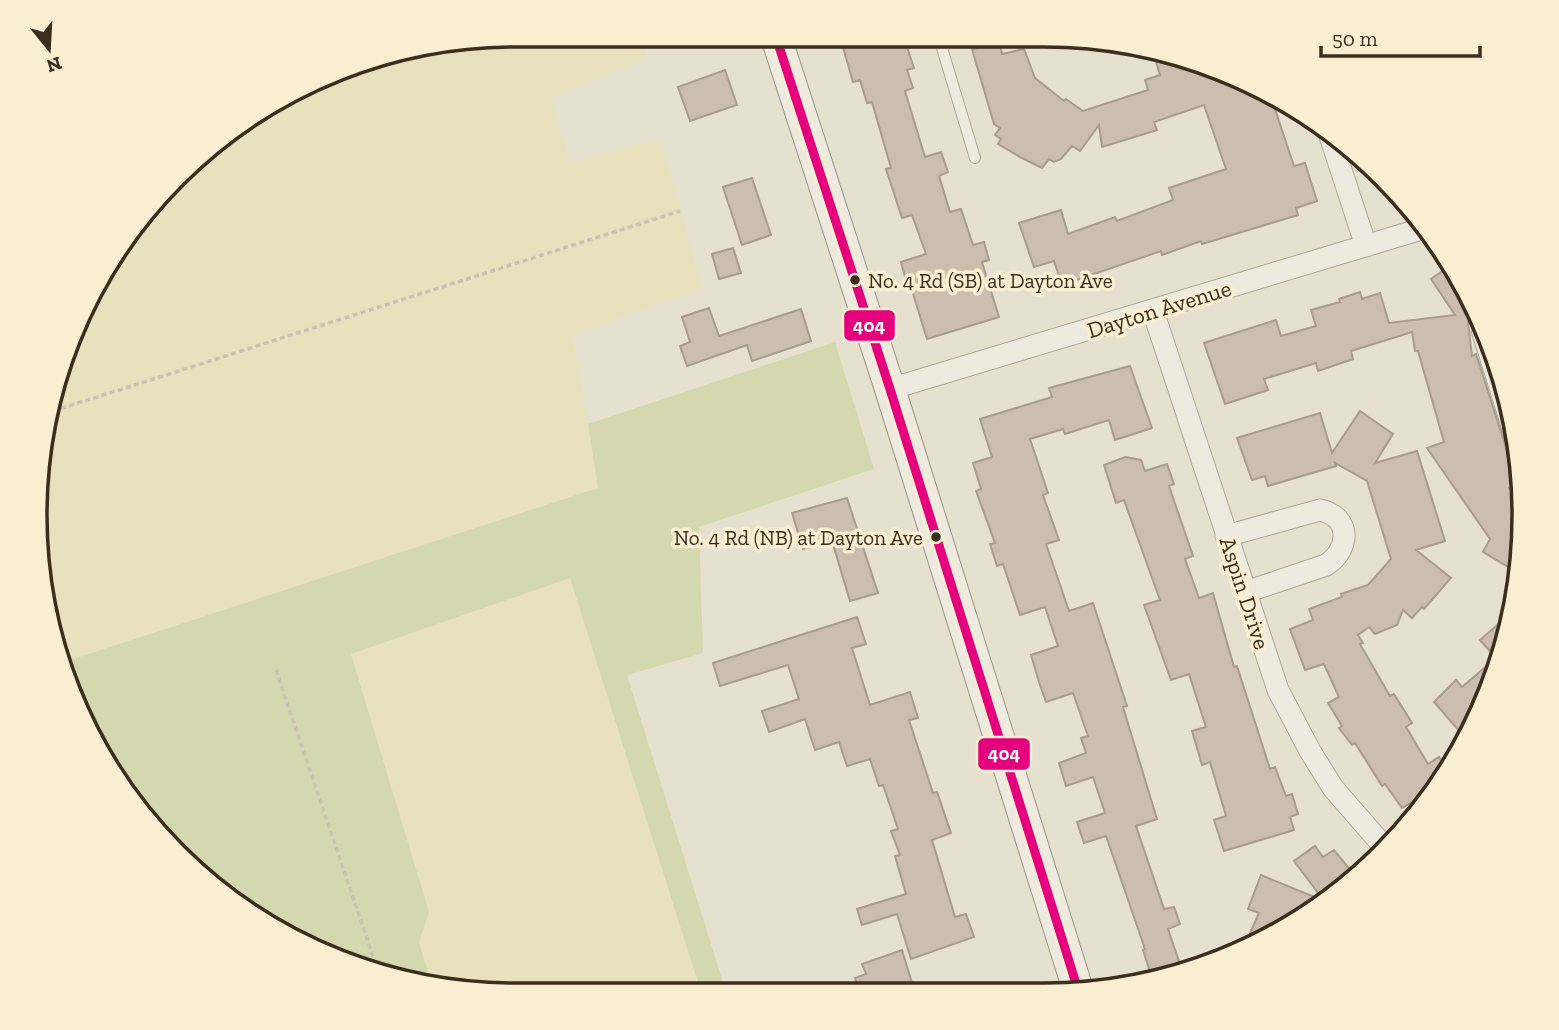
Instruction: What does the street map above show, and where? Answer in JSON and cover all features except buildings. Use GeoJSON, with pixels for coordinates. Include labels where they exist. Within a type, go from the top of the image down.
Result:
{"type":"FeatureCollection","features":[{"type":"Feature","properties":{"kind":"main road"},"geometry":{"type":"LineString","coordinates":[[778,47],[890,389],[1076,982]]}},
{"type":"Feature","properties":{"kind":"street"},"geometry":{"type":"LineString","coordinates":[[1334,148],[1366,246]]}},
{"type":"Feature","properties":{"kind":"street","name":"Dayton Avenue"},"geometry":{"type":"LineString","coordinates":[[890,389],[1416,231]]}},
{"type":"Feature","properties":{"kind":"street","name":"Aspin Drive"},"geometry":{"type":"LineString","coordinates":[[1153,311],[1278,690],[1333,788],[1379,841]]}},
{"type":"Feature","properties":{"kind":"street"},"geometry":{"type":"LineString","coordinates":[[1226,536],[1320,510],[1335,516],[1341,523],[1344,541],[1342,551],[1336,559],[1326,565],[1246,592]]}},
{"type":"Feature","properties":{"kind":"lane"},"geometry":{"type":"LineString","coordinates":[[942,47],[975,158]]}},
{"type":"Feature","properties":{"kind":"path"},"geometry":{"type":"LineString","coordinates":[[60,409],[680,211]]}},
{"type":"Feature","properties":{"kind":"path"},"geometry":{"type":"LineString","coordinates":[[276,670],[375,961]]}},
{"type":"Feature","properties":{"kind":"shaded area"},"geometry":{"type":"Polygon","coordinates":[[[644,47],[647,58],[550,97],[570,163],[660,139],[702,289],[572,335],[599,488],[70,660],[63,636],[48,546],[51,454],[72,365],[95,308],[110,281],[126,255],[163,207],[184,184],[230,144],[308,95],[394,63],[484,48],[644,47]]]}},
{"type":"Feature","properties":{"kind":"shaded area"},"geometry":{"type":"Polygon","coordinates":[[[570,577],[698,983],[515,983],[429,975],[419,943],[429,912],[351,654],[570,577]]]}},
{"type":"Feature","properties":{"kind":"green space"},"geometry":{"type":"Polygon","coordinates":[[[835,342],[874,469],[699,527],[703,653],[627,675],[723,983],[698,983],[570,578],[351,654],[429,912],[419,943],[429,975],[365,958],[308,935],[230,886],[184,846],[126,775],[95,722],[70,660],[598,488],[588,424],[835,342]]]}},
{"type":"Feature","properties":{"kind":"transit line","name":"404"},"geometry":{"type":"LineString","coordinates":[[779,47],[890,389],[1076,982]]}},
{"type":"Feature","properties":{"kind":"place","name":"No. 4 Rd (SB) at Dayton Ave"},"geometry":{"type":"Point","coordinates":[855,280]}},
{"type":"Feature","properties":{"kind":"place","name":"No. 4 Rd (NB) at Dayton Ave"},"geometry":{"type":"Point","coordinates":[936,537]}}]}
